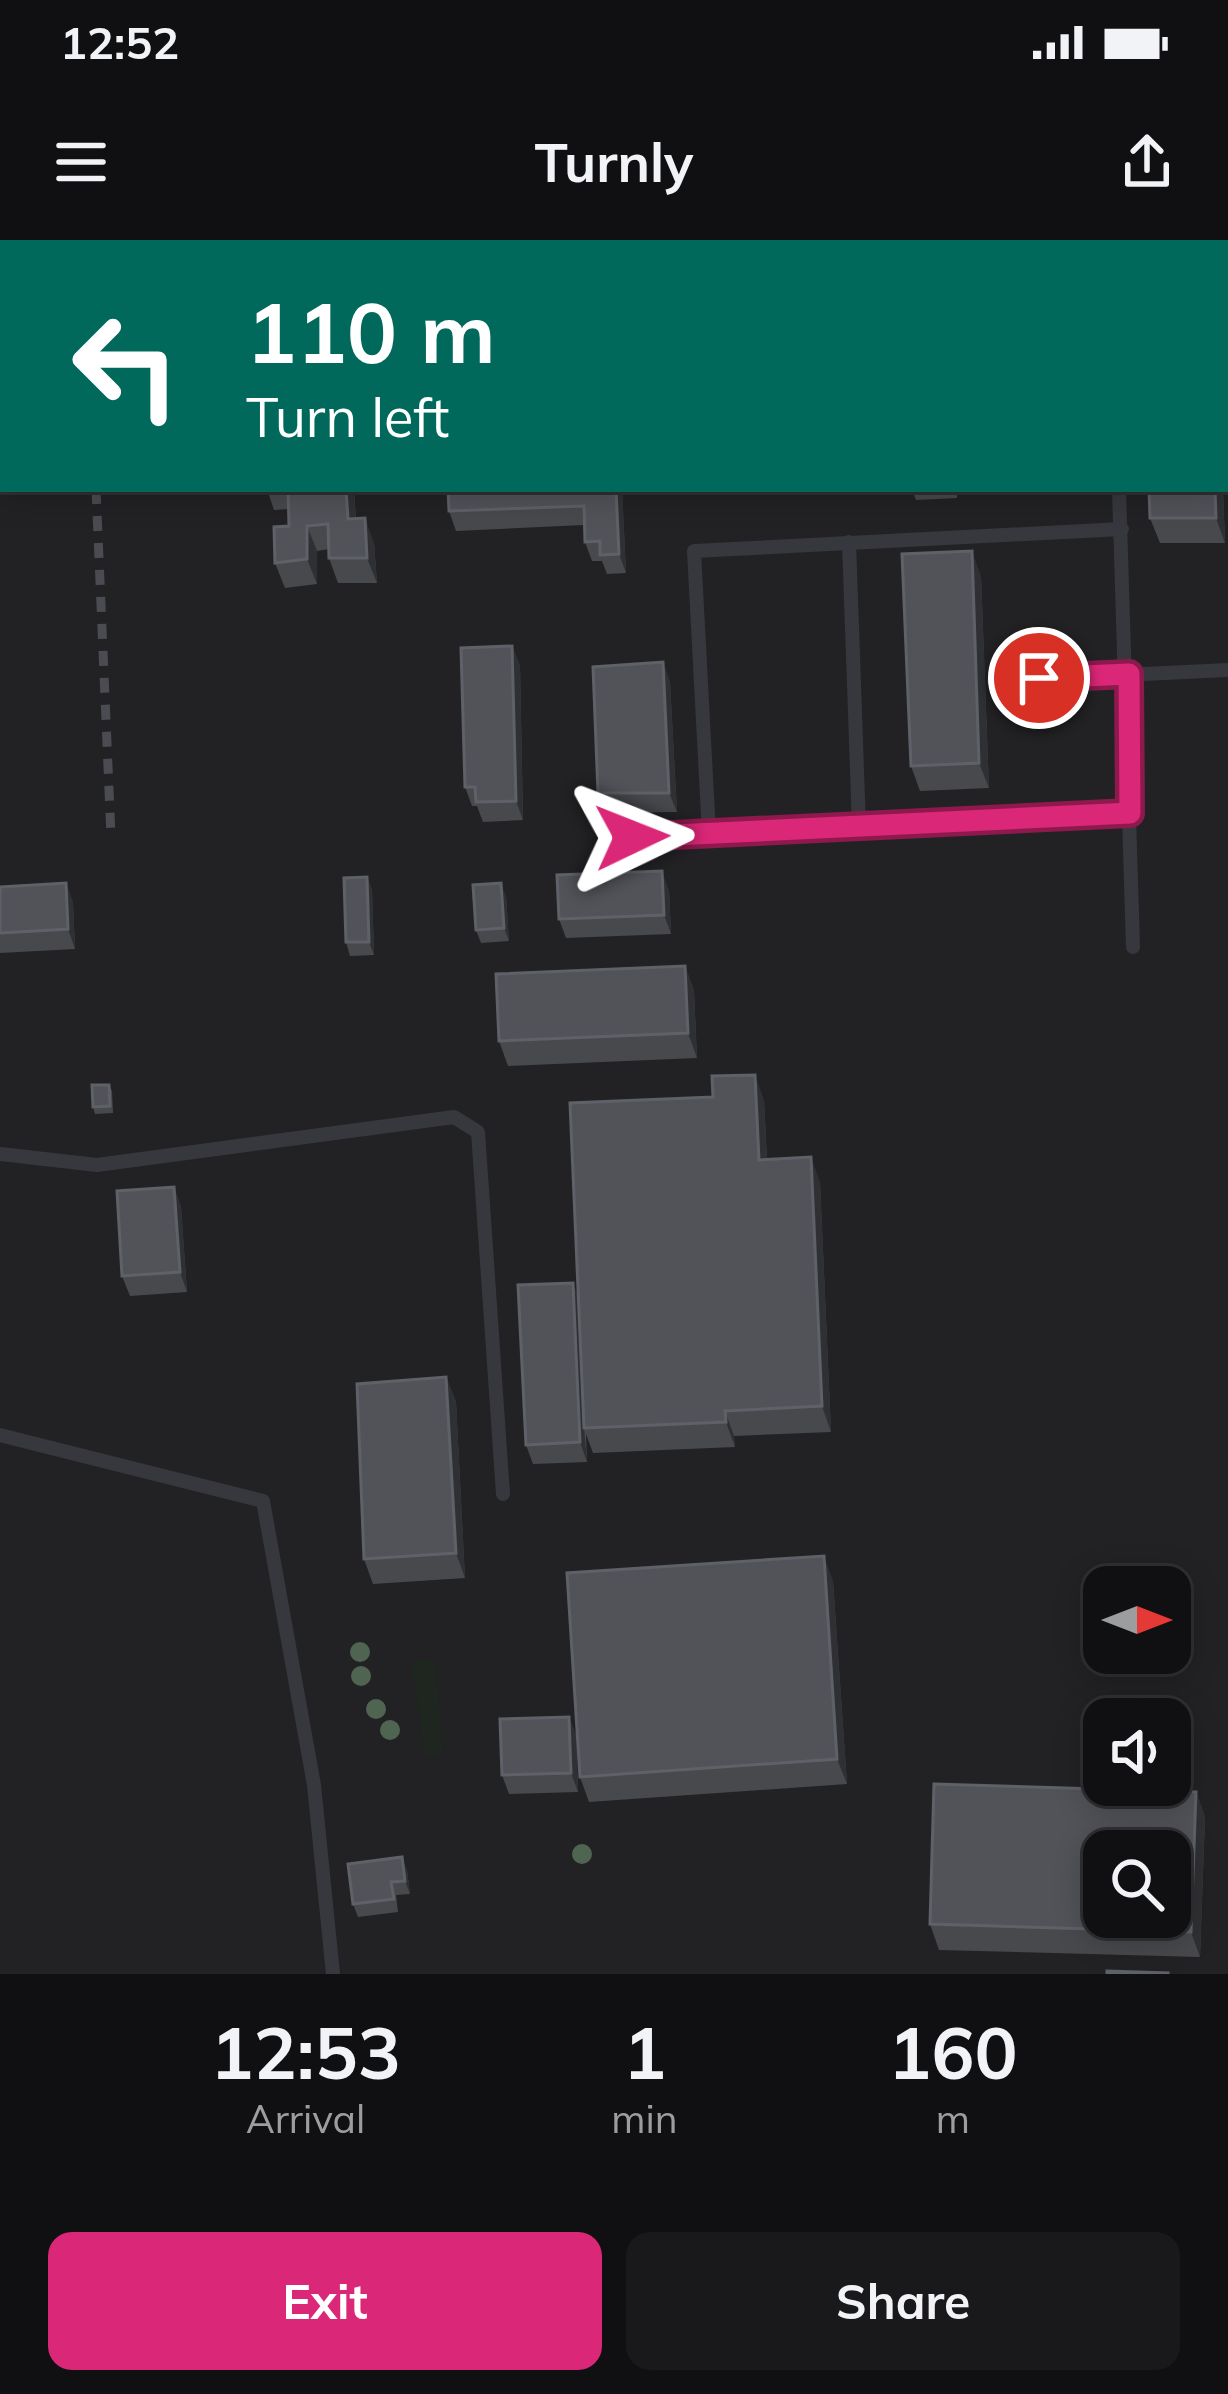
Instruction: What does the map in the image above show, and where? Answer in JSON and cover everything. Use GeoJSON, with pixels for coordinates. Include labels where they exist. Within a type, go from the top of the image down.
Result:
{"type":"FeatureCollection","features":[{"type":"Feature","properties":{"kind":"lane"},"geometry":{"type":"LineString","coordinates":[[1119,492],[1129,674],[1133,947]]}},
{"type":"Feature","properties":{"kind":"lane"},"geometry":{"type":"LineString","coordinates":[[709,834],[694,550],[1122,529]]}},
{"type":"Feature","properties":{"kind":"lane"},"geometry":{"type":"LineString","coordinates":[[850,542],[859,827]]}},
{"type":"Feature","properties":{"kind":"lane"},"geometry":{"type":"LineString","coordinates":[[994,681],[1228,670]]}},
{"type":"Feature","properties":{"kind":"lane"},"geometry":{"type":"LineString","coordinates":[[632,837],[1130,813]]}},
{"type":"Feature","properties":{"kind":"lane"},"geometry":{"type":"LineString","coordinates":[[0,1154],[97,1165],[454,1118],[478,1132],[503,1494]]}},
{"type":"Feature","properties":{"kind":"lane"},"geometry":{"type":"LineString","coordinates":[[0,1435],[263,1501],[314,1785],[333,1974]]}},
{"type":"Feature","properties":{"kind":"shaded area"},"geometry":{"type":"Polygon","coordinates":[[[0,492],[1228,492],[1228,1974],[0,1974],[0,492]]]}},
{"type":"Feature","properties":{"kind":"shaded area"},"geometry":{"type":"Polygon","coordinates":[[[436,1659],[443,1755],[425,1757],[411,1660],[436,1659]]]}},
{"type":"Feature","properties":{"kind":"building"},"geometry":{"type":"Polygon","coordinates":[[[288,492],[346,492],[348,519],[365,518],[367,558],[329,558],[328,524],[307,526],[307,559],[275,563],[274,527],[289,526],[288,492]]]}},
{"type":"Feature","properties":{"kind":"building"},"geometry":{"type":"Polygon","coordinates":[[[448,492],[616,492],[619,554],[600,555],[600,541],[585,542],[584,506],[449,511],[448,492]]]}},
{"type":"Feature","properties":{"kind":"building"},"geometry":{"type":"Polygon","coordinates":[[[1149,492],[1215,492],[1216,518],[1150,518],[1149,492]]]}},
{"type":"Feature","properties":{"kind":"building"},"geometry":{"type":"Polygon","coordinates":[[[972,551],[979,763],[911,766],[902,554],[972,551]]]}},
{"type":"Feature","properties":{"kind":"building"},"geometry":{"type":"Polygon","coordinates":[[[512,646],[516,801],[476,802],[475,787],[465,787],[461,648],[512,646]]]}},
{"type":"Feature","properties":{"kind":"building"},"geometry":{"type":"Polygon","coordinates":[[[663,662],[669,793],[598,793],[593,667],[663,662]]]}},
{"type":"Feature","properties":{"kind":"building"},"geometry":{"type":"Polygon","coordinates":[[[662,871],[664,915],[559,919],[557,875],[662,871]]]}},
{"type":"Feature","properties":{"kind":"building"},"geometry":{"type":"Polygon","coordinates":[[[367,877],[369,942],[346,942],[344,878],[367,877]]]}},
{"type":"Feature","properties":{"kind":"building"},"geometry":{"type":"Polygon","coordinates":[[[66,883],[68,929],[0,933],[0,887],[66,883]]]}},
{"type":"Feature","properties":{"kind":"building"},"geometry":{"type":"Polygon","coordinates":[[[501,883],[504,928],[476,930],[473,885],[501,883]]]}},
{"type":"Feature","properties":{"kind":"building"},"geometry":{"type":"Polygon","coordinates":[[[685,966],[688,1033],[499,1041],[496,974],[685,966]]]}},
{"type":"Feature","properties":{"kind":"building"},"geometry":{"type":"Polygon","coordinates":[[[755,1075],[759,1160],[811,1157],[822,1406],[725,1411],[726,1422],[584,1428],[570,1103],[713,1097],[712,1076],[755,1075]]]}},
{"type":"Feature","properties":{"kind":"building"},"geometry":{"type":"Polygon","coordinates":[[[92,1085],[109,1085],[110,1106],[93,1107],[92,1085]]]}},
{"type":"Feature","properties":{"kind":"building"},"geometry":{"type":"Polygon","coordinates":[[[174,1187],[180,1272],[122,1276],[117,1191],[174,1187]]]}},
{"type":"Feature","properties":{"kind":"building"},"geometry":{"type":"Polygon","coordinates":[[[573,1283],[580,1442],[526,1445],[518,1285],[573,1283]]]}},
{"type":"Feature","properties":{"kind":"building"},"geometry":{"type":"Polygon","coordinates":[[[446,1377],[456,1553],[364,1559],[357,1384],[446,1377]]]}},
{"type":"Feature","properties":{"kind":"building"},"geometry":{"type":"Polygon","coordinates":[[[824,1556],[837,1759],[580,1777],[567,1573],[824,1556]]]}},
{"type":"Feature","properties":{"kind":"building"},"geometry":{"type":"Polygon","coordinates":[[[569,1717],[571,1773],[502,1775],[500,1719],[569,1717]]]}},
{"type":"Feature","properties":{"kind":"building"},"geometry":{"type":"Polygon","coordinates":[[[934,1784],[1083,1789],[1083,1806],[1191,1806],[1191,1792],[1196,1792],[1191,1932],[1191,1830],[1083,1830],[1083,1929],[930,1924],[934,1784]]]}},
{"type":"Feature","properties":{"kind":"building"},"geometry":{"type":"Polygon","coordinates":[[[402,1857],[405,1881],[391,1882],[394,1899],[353,1904],[348,1864],[402,1857]]]}},
{"type":"Feature","properties":{"kind":"building"},"geometry":{"type":"Polygon","coordinates":[[[1168,1973],[1168,1974],[1107,1974],[1168,1973]]]}},
{"type":"Feature","properties":{"kind":"railway"},"geometry":{"type":"LineString","coordinates":[[96,492],[111,836]]}},
{"type":"Feature","properties":{"kind":"route"},"geometry":{"type":"LineString","coordinates":[[632,837],[1130,813],[1129,674],[1039,678]]}}]}
